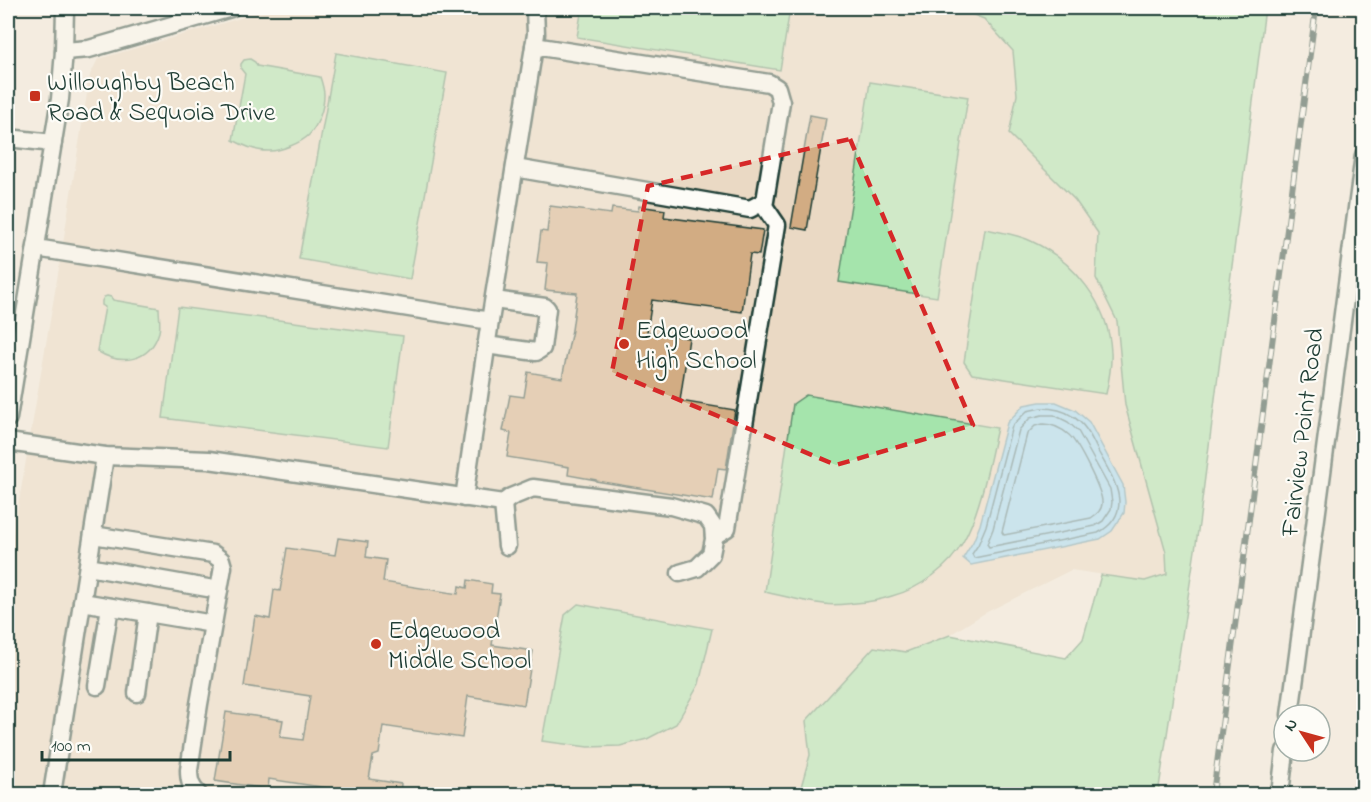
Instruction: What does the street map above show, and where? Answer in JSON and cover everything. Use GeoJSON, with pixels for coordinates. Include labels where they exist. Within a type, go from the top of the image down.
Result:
{"type":"FeatureCollection","features":[{"type":"Feature","properties":{"kind":"street"},"geometry":{"type":"LineString","coordinates":[[8,418],[61,88],[65,8]]}},
{"type":"Feature","properties":{"kind":"street"},"geometry":{"type":"LineString","coordinates":[[64,51],[89,49],[231,8]]}},
{"type":"Feature","properties":{"kind":"street"},"geometry":{"type":"LineString","coordinates":[[464,498],[536,34],[535,8]]}},
{"type":"Feature","properties":{"kind":"street"},"geometry":{"type":"LineString","coordinates":[[514,168],[750,209],[765,201],[781,102],[777,88],[769,83],[534,46]]}},
{"type":"Feature","properties":{"kind":"street"},"geometry":{"type":"LineString","coordinates":[[8,138],[53,143]]}},
{"type":"Feature","properties":{"kind":"street","name":"Fairview Point Road"},"geometry":{"type":"LineString","coordinates":[[1292,703],[1364,155]]}},
{"type":"Feature","properties":{"kind":"street"},"geometry":{"type":"LineString","coordinates":[[714,536],[727,528],[777,225],[762,203]]}},
{"type":"Feature","properties":{"kind":"street"},"geometry":{"type":"LineString","coordinates":[[36,248],[490,321]]}},
{"type":"Feature","properties":{"kind":"street"},"geometry":{"type":"LineString","coordinates":[[486,345],[536,352],[542,348],[547,309],[494,300]]}},
{"type":"Feature","properties":{"kind":"street"},"geometry":{"type":"LineString","coordinates":[[8,442],[105,456],[209,460],[503,503],[533,488],[671,507],[706,516],[713,526],[711,554],[697,568],[680,573]]}},
{"type":"Feature","properties":{"kind":"street"},"geometry":{"type":"LineString","coordinates":[[52,795],[105,456]]}},
{"type":"Feature","properties":{"kind":"street"},"geometry":{"type":"LineString","coordinates":[[503,503],[507,546]]}},
{"type":"Feature","properties":{"kind":"street"},"geometry":{"type":"LineString","coordinates":[[93,536],[213,554],[221,560],[223,567],[189,770],[189,780],[198,795]]}},
{"type":"Feature","properties":{"kind":"street"},"geometry":{"type":"LineString","coordinates":[[88,567],[219,590]]}},
{"type":"Feature","properties":{"kind":"street"},"geometry":{"type":"LineString","coordinates":[[82,602],[213,624]]}},
{"type":"Feature","properties":{"kind":"street"},"geometry":{"type":"LineString","coordinates":[[97,686],[110,607]]}},
{"type":"Feature","properties":{"kind":"street"},"geometry":{"type":"LineString","coordinates":[[137,693],[147,613]]}},
{"type":"Feature","properties":{"kind":"street"},"geometry":{"type":"LineString","coordinates":[[1280,795],[1284,763]]}},
{"type":"Feature","properties":{"kind":"highlighted area"},"geometry":{"type":"Polygon","coordinates":[[[850,139],[973,425],[836,465],[612,372],[648,186],[850,139]]]}},
{"type":"Feature","properties":{"kind":"shaded area"},"geometry":{"type":"Polygon","coordinates":[[[275,8],[956,8],[984,19],[1013,51],[1017,95],[1009,134],[1075,200],[1098,233],[1096,278],[1117,321],[1125,405],[1166,552],[1167,574],[1145,581],[1071,570],[985,613],[943,639],[906,652],[874,647],[806,721],[810,755],[799,794],[8,794],[8,565],[90,75],[98,59],[275,8]]]}},
{"type":"Feature","properties":{"kind":"green space"},"geometry":{"type":"Polygon","coordinates":[[[582,8],[790,9],[780,70],[577,37],[582,8]]]}},
{"type":"Feature","properties":{"kind":"green space"},"geometry":{"type":"Polygon","coordinates":[[[956,8],[1265,8],[1199,524],[1158,794],[799,794],[810,755],[806,721],[874,647],[906,652],[950,635],[1066,658],[1083,639],[1101,575],[1145,581],[1167,574],[1166,552],[1125,405],[1117,321],[1096,278],[1098,233],[1075,200],[1009,134],[1017,95],[1013,51],[984,19],[956,8]]]}},
{"type":"Feature","properties":{"kind":"green space"},"geometry":{"type":"Polygon","coordinates":[[[336,53],[447,73],[410,279],[299,259],[336,53]]]}},
{"type":"Feature","properties":{"kind":"green space"},"geometry":{"type":"Polygon","coordinates":[[[250,59],[257,66],[320,77],[324,93],[323,106],[315,127],[301,141],[279,150],[265,151],[255,150],[233,140],[245,74],[241,69],[241,64],[244,60],[250,59]]]}},
{"type":"Feature","properties":{"kind":"green space"},"geometry":{"type":"Polygon","coordinates":[[[870,82],[968,97],[937,297],[839,282],[870,82]]]}},
{"type":"Feature","properties":{"kind":"green space"},"geometry":{"type":"Polygon","coordinates":[[[985,229],[1020,237],[1046,249],[1074,272],[1086,286],[1104,317],[1109,334],[1111,362],[1106,394],[972,374],[964,362],[985,229]]]}},
{"type":"Feature","properties":{"kind":"green space"},"geometry":{"type":"Polygon","coordinates":[[[107,296],[113,300],[159,308],[159,332],[155,342],[142,355],[116,359],[97,351],[105,307],[102,301],[107,296]]]}},
{"type":"Feature","properties":{"kind":"green space"},"geometry":{"type":"Polygon","coordinates":[[[178,307],[403,336],[388,447],[163,418],[178,307]]]}},
{"type":"Feature","properties":{"kind":"green space"},"geometry":{"type":"Polygon","coordinates":[[[806,395],[997,428],[975,516],[957,551],[933,576],[913,588],[883,599],[840,605],[809,602],[765,592],[793,404],[806,395]]]}},
{"type":"Feature","properties":{"kind":"green space"},"geometry":{"type":"Polygon","coordinates":[[[578,604],[712,629],[699,684],[676,724],[647,739],[620,746],[588,747],[542,741],[565,615],[578,604]]]}},
{"type":"Feature","properties":{"kind":"water"},"geometry":{"type":"Polygon","coordinates":[[[1056,402],[1075,410],[1089,422],[1123,485],[1124,513],[1112,531],[1100,539],[971,565],[963,558],[980,525],[1007,423],[1024,405],[1056,402]]]}},
{"type":"Feature","properties":{"kind":"building"},"geometry":{"type":"Polygon","coordinates":[[[810,115],[826,118],[807,230],[791,227],[810,115]]]}},
{"type":"Feature","properties":{"kind":"building","name":"Edgewood High School"},"geometry":{"type":"Polygon","coordinates":[[[550,206],[611,214],[612,208],[638,211],[639,206],[665,210],[664,217],[763,230],[759,255],[750,254],[742,312],[652,300],[647,332],[689,338],[680,401],[735,410],[726,469],[718,468],[713,500],[596,481],[568,475],[569,467],[507,457],[511,433],[503,431],[510,395],[524,397],[528,372],[562,378],[572,330],[577,293],[545,290],[548,263],[537,262],[541,231],[547,232],[550,206]]]}},
{"type":"Feature","properties":{"kind":"building","name":"Edgewood Middle School"},"geometry":{"type":"Polygon","coordinates":[[[338,538],[368,542],[366,557],[386,560],[383,582],[458,594],[459,586],[467,588],[468,580],[492,584],[491,593],[500,594],[492,645],[533,651],[524,705],[468,696],[462,738],[383,726],[379,754],[373,756],[369,779],[401,784],[400,795],[326,795],[327,788],[269,779],[268,789],[215,781],[226,712],[283,720],[280,737],[303,740],[310,696],[244,686],[255,616],[270,619],[274,590],[280,591],[287,548],[335,555],[338,538]]]}},
{"type":"Feature","properties":{"kind":"railway"},"geometry":{"type":"LineString","coordinates":[[1213,794],[1316,8]]}},
{"type":"Feature","properties":{"kind":"place","name":"Willoughby Beach Road & Sequoia Drive"},"geometry":{"type":"Point","coordinates":[35,96]}},
{"type":"Feature","properties":{"kind":"place","name":"Edgewood High School"},"geometry":{"type":"Point","coordinates":[624,344]}},
{"type":"Feature","properties":{"kind":"place","name":"Edgewood Middle School"},"geometry":{"type":"Point","coordinates":[376,644]}}]}
